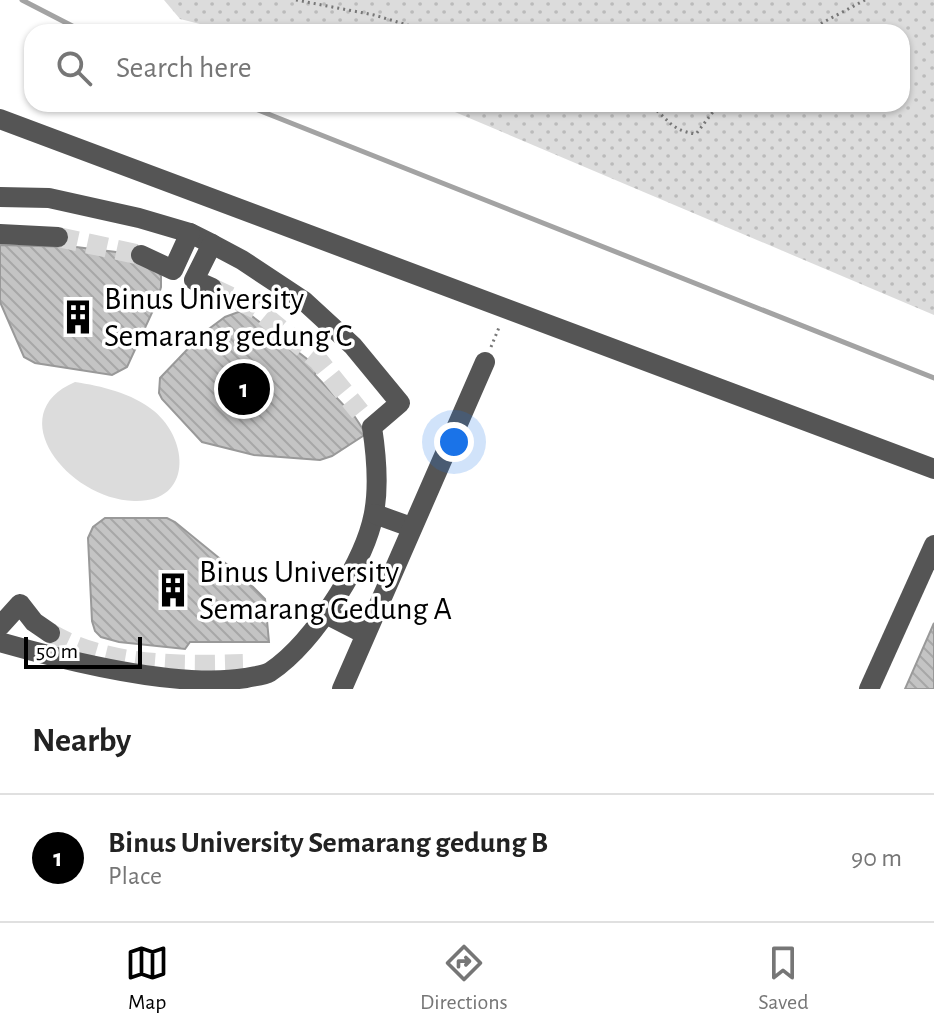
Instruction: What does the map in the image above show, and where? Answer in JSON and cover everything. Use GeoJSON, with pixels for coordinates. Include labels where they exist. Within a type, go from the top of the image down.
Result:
{"type":"FeatureCollection","features":[{"type":"Feature","properties":{"kind":"street"},"geometry":{"type":"LineString","coordinates":[[0,119],[934,469]]}},
{"type":"Feature","properties":{"kind":"street"},"geometry":{"type":"LineString","coordinates":[[0,197],[49,198],[139,218],[190,233],[212,244],[304,301],[353,346],[400,403],[366,419],[379,471],[375,514],[356,567],[326,614],[293,652],[267,674],[231,681],[188,681],[47,655],[0,642]]}},
{"type":"Feature","properties":{"kind":"street"},"geometry":{"type":"LineString","coordinates":[[141,255],[173,270],[190,233]]}},
{"type":"Feature","properties":{"kind":"street"},"geometry":{"type":"LineString","coordinates":[[0,234],[58,237]]}},
{"type":"Feature","properties":{"kind":"street"},"geometry":{"type":"LineString","coordinates":[[212,244],[194,280],[212,288]]}},
{"type":"Feature","properties":{"kind":"street"},"geometry":{"type":"LineString","coordinates":[[342,689],[485,362]]}},
{"type":"Feature","properties":{"kind":"street"},"geometry":{"type":"LineString","coordinates":[[375,514],[411,527]]}},
{"type":"Feature","properties":{"kind":"street"},"geometry":{"type":"LineString","coordinates":[[869,689],[934,545]]}},
{"type":"Feature","properties":{"kind":"street"},"geometry":{"type":"LineString","coordinates":[[0,626],[20,604],[34,622],[50,633]]}},
{"type":"Feature","properties":{"kind":"street"},"geometry":{"type":"LineString","coordinates":[[326,614],[365,634]]}},
{"type":"Feature","properties":{"kind":"street"},"geometry":{"type":"LineString","coordinates":[[243,664],[267,674]]}},
{"type":"Feature","properties":{"kind":"path"},"geometry":{"type":"LineString","coordinates":[[296,0],[404,24]]}},
{"type":"Feature","properties":{"kind":"path"},"geometry":{"type":"LineString","coordinates":[[820,24],[865,0]]}},
{"type":"Feature","properties":{"kind":"path"},"geometry":{"type":"LineString","coordinates":[[655,112],[681,132],[696,134],[713,112]]}},
{"type":"Feature","properties":{"kind":"path"},"geometry":{"type":"LineString","coordinates":[[485,362],[507,309]]}},
{"type":"Feature","properties":{"kind":"shaded area"},"geometry":{"type":"Polygon","coordinates":[[[164,0],[934,0],[934,315],[455,112],[910,112],[910,24],[200,24],[180,19],[164,0]]]}},
{"type":"Feature","properties":{"kind":"shaded area"},"geometry":{"type":"Polygon","coordinates":[[[75,382],[106,388],[136,399],[166,424],[179,453],[175,481],[167,492],[153,499],[134,501],[109,497],[86,486],[67,471],[52,453],[43,433],[43,414],[53,396],[75,382]]]}},
{"type":"Feature","properties":{"kind":"building","name":"Binus University Semarang gedung C"},"geometry":{"type":"Polygon","coordinates":[[[0,245],[76,247],[116,252],[147,262],[156,269],[161,276],[161,287],[156,304],[127,367],[112,375],[35,363],[24,357],[0,302],[0,245]]]}},
{"type":"Feature","properties":{"kind":"building"},"geometry":{"type":"Polygon","coordinates":[[[241,311],[248,313],[307,359],[316,370],[315,375],[355,417],[366,434],[332,456],[320,460],[254,455],[202,442],[162,399],[159,393],[160,378],[202,334],[225,317],[241,311]]]}},
{"type":"Feature","properties":{"kind":"building","name":"Binus University Semarang Gedung A"},"geometry":{"type":"Polygon","coordinates":[[[105,518],[167,518],[175,522],[265,599],[269,642],[190,642],[185,649],[119,642],[101,637],[92,621],[88,538],[93,527],[105,518]]]}},
{"type":"Feature","properties":{"kind":"building"},"geometry":{"type":"Polygon","coordinates":[[[934,623],[934,689],[905,689],[934,623]]]}},
{"type":"Feature","properties":{"kind":"waterway"},"geometry":{"type":"LineString","coordinates":[[22,0],[68,24]]}},
{"type":"Feature","properties":{"kind":"waterway"},"geometry":{"type":"LineString","coordinates":[[263,112],[934,378]]}},
{"type":"Feature","properties":{"kind":"tunnel"},"geometry":{"type":"LineString","coordinates":[[58,237],[141,255]]}},
{"type":"Feature","properties":{"kind":"tunnel"},"geometry":{"type":"LineString","coordinates":[[212,288],[256,309],[318,360],[360,412]]}},
{"type":"Feature","properties":{"kind":"tunnel"},"geometry":{"type":"LineString","coordinates":[[50,633],[72,644],[119,658],[169,664],[243,664]]}},
{"type":"Feature","properties":{"kind":"place","name":"Binus University Semarang gedung C"},"geometry":{"type":"Point","coordinates":[78,317]}},
{"type":"Feature","properties":{"kind":"place","name":"Binus University Semarang gedung B"},"geometry":{"type":"Point","coordinates":[244,389]}},
{"type":"Feature","properties":{"kind":"place","name":"Binus University Semarang Gedung A"},"geometry":{"type":"Point","coordinates":[173,590]}}]}
